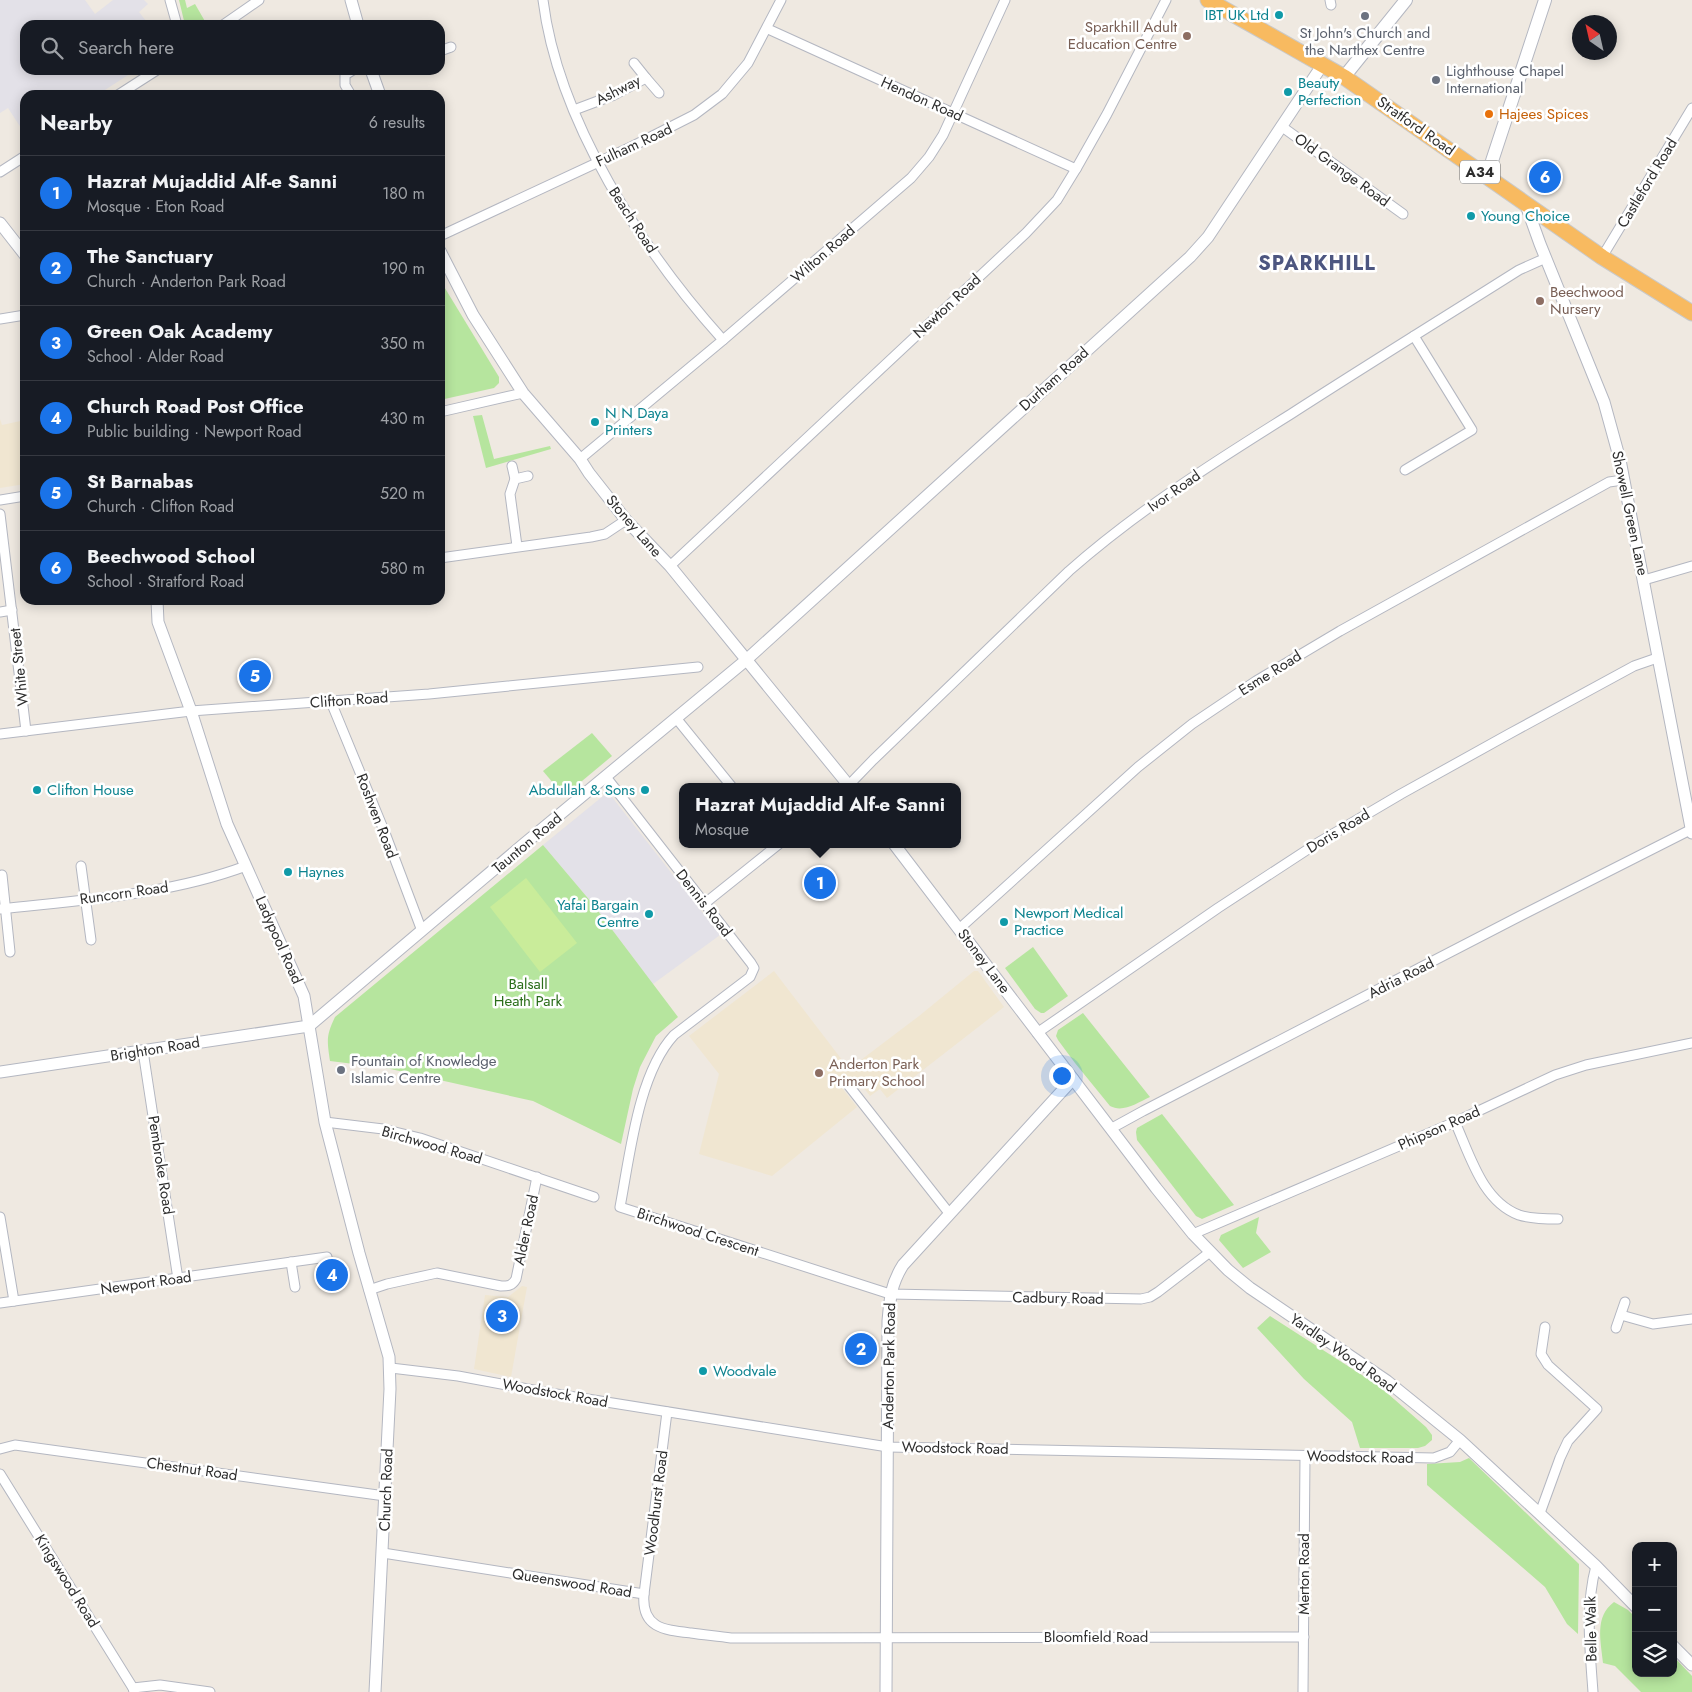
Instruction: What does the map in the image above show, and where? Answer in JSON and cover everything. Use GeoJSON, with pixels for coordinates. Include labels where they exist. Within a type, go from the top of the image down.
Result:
{"type":"FeatureCollection","features":[{"type":"Feature","properties":{"kind":"highway","name":"Stratford Road"},"geometry":{"type":"LineString","coordinates":[[1208,0],[1344,76],[1602,257],[1692,313]]}},
{"type":"Feature","properties":{"kind":"main road"},"geometry":{"type":"LineString","coordinates":[[1344,76],[1406,0]]}},
{"type":"Feature","properties":{"kind":"main road"},"geometry":{"type":"LineString","coordinates":[[1489,178],[1492,161],[1546,0]]}},
{"type":"Feature","properties":{"kind":"street"},"geometry":{"type":"LineString","coordinates":[[170,0],[175,20]]}},
{"type":"Feature","properties":{"kind":"street"},"geometry":{"type":"LineString","coordinates":[[230,20],[259,0]]}},
{"type":"Feature","properties":{"kind":"street"},"geometry":{"type":"LineString","coordinates":[[351,0],[357,20]]}},
{"type":"Feature","properties":{"kind":"street","name":"Beach Road"},"geometry":{"type":"LineString","coordinates":[[543,0],[550,42],[561,79],[598,162],[638,230],[698,313],[723,340]]}},
{"type":"Feature","properties":{"kind":"street","name":"Fulham Road"},"geometry":{"type":"LineString","coordinates":[[445,234],[681,123],[704,108],[722,94],[748,63],[768,29],[781,0]]}},
{"type":"Feature","properties":{"kind":"street","name":"Wilton Road"},"geometry":{"type":"LineString","coordinates":[[580,459],[723,340],[911,178],[929,157],[954,114],[1005,0]]}},
{"type":"Feature","properties":{"kind":"street","name":"Newton Road"},"geometry":{"type":"LineString","coordinates":[[670,566],[1026,233],[1057,200],[1107,114],[1166,0]]}},
{"type":"Feature","properties":{"kind":"street","name":"Hendon Road"},"geometry":{"type":"LineString","coordinates":[[768,29],[1076,169]]}},
{"type":"Feature","properties":{"kind":"street"},"geometry":{"type":"LineString","coordinates":[[445,49],[451,47]]}},
{"type":"Feature","properties":{"kind":"street","name":"Ashway"},"geometry":{"type":"LineString","coordinates":[[574,110],[614,95],[646,78],[634,63]]}},
{"type":"Feature","properties":{"kind":"street","name":"Durham Road"},"geometry":{"type":"LineString","coordinates":[[746,661],[1190,257],[1208,237],[1323,64]]}},
{"type":"Feature","properties":{"kind":"street"},"geometry":{"type":"LineString","coordinates":[[126,90],[149,75]]}},
{"type":"Feature","properties":{"kind":"street"},"geometry":{"type":"LineString","coordinates":[[345,75],[345,85],[348,90]]}},
{"type":"Feature","properties":{"kind":"street"},"geometry":{"type":"LineString","coordinates":[[375,75],[379,90]]}},
{"type":"Feature","properties":{"kind":"street"},"geometry":{"type":"LineString","coordinates":[[646,78],[659,93]]}},
{"type":"Feature","properties":{"kind":"street","name":"Castleford Road"},"geometry":{"type":"LineString","coordinates":[[1602,257],[1692,108]]}},
{"type":"Feature","properties":{"kind":"street","name":"Old Grange Road"},"geometry":{"type":"LineString","coordinates":[[1281,126],[1403,214]]}},
{"type":"Feature","properties":{"kind":"street"},"geometry":{"type":"LineString","coordinates":[[0,172],[20,159]]}},
{"type":"Feature","properties":{"kind":"street","name":"Showell Green Lane"},"geometry":{"type":"LineString","coordinates":[[1526,205],[1604,402],[1620,460],[1644,580],[1657,658],[1688,796],[1692,831]]}},
{"type":"Feature","properties":{"kind":"street"},"geometry":{"type":"LineString","coordinates":[[0,223],[20,249]]}},
{"type":"Feature","properties":{"kind":"street","name":"Ivor Road"},"geometry":{"type":"LineString","coordinates":[[851,783],[1021,616],[1092,551],[1183,483],[1519,270],[1546,258]]}},
{"type":"Feature","properties":{"kind":"street","name":"Stoney Lane"},"geometry":{"type":"LineString","coordinates":[[445,260],[474,315],[523,393],[580,459],[626,520],[670,566],[846,783]]}},
{"type":"Feature","properties":{"kind":"street"},"geometry":{"type":"LineString","coordinates":[[0,320],[20,316]]}},
{"type":"Feature","properties":{"kind":"street"},"geometry":{"type":"LineString","coordinates":[[1405,470],[1472,430],[1414,336]]}},
{"type":"Feature","properties":{"kind":"street"},"geometry":{"type":"LineString","coordinates":[[445,411],[523,393]]}},
{"type":"Feature","properties":{"kind":"street"},"geometry":{"type":"LineString","coordinates":[[512,466],[515,479],[510,494],[517,546]]}},
{"type":"Feature","properties":{"kind":"street"},"geometry":{"type":"LineString","coordinates":[[515,479],[528,476]]}},
{"type":"Feature","properties":{"kind":"street","name":"Esme Road"},"geometry":{"type":"LineString","coordinates":[[959,929],[1138,767],[1192,724],[1248,686],[1340,630],[1479,553],[1609,482],[1623,480]]}},
{"type":"Feature","properties":{"kind":"street"},"geometry":{"type":"LineString","coordinates":[[0,500],[20,497]]}},
{"type":"Feature","properties":{"kind":"street","name":"White Street"},"geometry":{"type":"LineString","coordinates":[[0,514],[26,731]]}},
{"type":"Feature","properties":{"kind":"street"},"geometry":{"type":"LineString","coordinates":[[445,557],[605,534],[626,520]]}},
{"type":"Feature","properties":{"kind":"street"},"geometry":{"type":"LineString","coordinates":[[1644,580],[1692,566]]}},
{"type":"Feature","properties":{"kind":"street","name":"Ladypool Road"},"geometry":{"type":"LineString","coordinates":[[156,605],[158,622],[190,711],[227,824],[304,996],[325,1122],[369,1290]]}},
{"type":"Feature","properties":{"kind":"street"},"geometry":{"type":"LineString","coordinates":[[0,612],[12,610]]}},
{"type":"Feature","properties":{"kind":"street","name":"Doris Road"},"geometry":{"type":"LineString","coordinates":[[1037,1033],[1201,919],[1316,844],[1509,734],[1634,666],[1657,658]]}},
{"type":"Feature","properties":{"kind":"street","name":"Taunton Road"},"geometry":{"type":"LineString","coordinates":[[309,1026],[746,661]]}},
{"type":"Feature","properties":{"kind":"street","name":"Clifton Road"},"geometry":{"type":"LineString","coordinates":[[0,734],[190,711],[429,694],[698,667]]}},
{"type":"Feature","properties":{"kind":"street","name":"Roshven Road"},"geometry":{"type":"LineString","coordinates":[[331,702],[385,833],[422,931]]}},
{"type":"Feature","properties":{"kind":"street"},"geometry":{"type":"LineString","coordinates":[[676,718],[729,783]]}},
{"type":"Feature","properties":{"kind":"street","name":"Dennis Road"},"geometry":{"type":"LineString","coordinates":[[606,777],[751,963],[754,968],[744,981]]}},
{"type":"Feature","properties":{"kind":"street","name":"Adria Road"},"geometry":{"type":"LineString","coordinates":[[1112,1128],[1514,919],[1692,831]]}},
{"type":"Feature","properties":{"kind":"street"},"geometry":{"type":"LineString","coordinates":[[704,904],[773,848]]}},
{"type":"Feature","properties":{"kind":"street","name":"Stoney Lane"},"geometry":{"type":"LineString","coordinates":[[897,848],[1073,1079]]}},
{"type":"Feature","properties":{"kind":"street"},"geometry":{"type":"LineString","coordinates":[[80,866],[91,940]]}},
{"type":"Feature","properties":{"kind":"street","name":"Runcorn Road"},"geometry":{"type":"LineString","coordinates":[[2,909],[85,900],[180,885],[221,875],[246,866]]}},
{"type":"Feature","properties":{"kind":"street"},"geometry":{"type":"LineString","coordinates":[[2,875],[2,909],[10,952]]}},
{"type":"Feature","properties":{"kind":"street","name":"Birchwood Crescent"},"geometry":{"type":"LineString","coordinates":[[744,981],[665,1044],[651,1070],[643,1095],[620,1206],[890,1294]]}},
{"type":"Feature","properties":{"kind":"street","name":"Brighton Road"},"geometry":{"type":"LineString","coordinates":[[0,1072],[309,1026]]}},
{"type":"Feature","properties":{"kind":"street","name":"Phipson Road"},"geometry":{"type":"LineString","coordinates":[[1194,1234],[1455,1122],[1555,1075],[1586,1065],[1692,1043]]}},
{"type":"Feature","properties":{"kind":"street","name":"Pembroke Road"},"geometry":{"type":"LineString","coordinates":[[143,1052],[178,1279]]}},
{"type":"Feature","properties":{"kind":"street","name":"Yardley Wood Road"},"geometry":{"type":"LineString","coordinates":[[1073,1079],[1156,1188],[1194,1234],[1228,1270],[1250,1288],[1387,1382],[1460,1440],[1596,1566],[1632,1603]]}},
{"type":"Feature","properties":{"kind":"street","name":"Anderton Park Road"},"geometry":{"type":"LineString","coordinates":[[886,1692],[888,1636],[888,1321],[890,1294],[894,1279],[903,1264],[1073,1079]]}},
{"type":"Feature","properties":{"kind":"street"},"geometry":{"type":"LineString","coordinates":[[849,1086],[949,1213]]}},
{"type":"Feature","properties":{"kind":"street","name":"Birchwood Road"},"geometry":{"type":"LineString","coordinates":[[325,1122],[383,1129],[420,1138],[537,1177]]}},
{"type":"Feature","properties":{"kind":"street"},"geometry":{"type":"LineString","coordinates":[[1455,1122],[1480,1178],[1492,1196],[1506,1208],[1519,1215],[1530,1218],[1558,1219]]}},
{"type":"Feature","properties":{"kind":"street","name":"Alder Road"},"geometry":{"type":"LineString","coordinates":[[369,1290],[387,1284],[437,1274],[508,1286],[516,1278],[537,1177],[594,1197]]}},
{"type":"Feature","properties":{"kind":"street"},"geometry":{"type":"LineString","coordinates":[[0,1218],[14,1301]]}},
{"type":"Feature","properties":{"kind":"street","name":"Cadbury Road"},"geometry":{"type":"LineString","coordinates":[[890,1294],[1141,1299],[1150,1297],[1158,1292],[1210,1252]]}},
{"type":"Feature","properties":{"kind":"street","name":"Newport Road"},"geometry":{"type":"LineString","coordinates":[[0,1303],[327,1257]]}},
{"type":"Feature","properties":{"kind":"street"},"geometry":{"type":"LineString","coordinates":[[292,1262],[295,1287]]}},
{"type":"Feature","properties":{"kind":"street","name":"Church Road"},"geometry":{"type":"LineString","coordinates":[[369,1290],[391,1368],[375,1692]]}},
{"type":"Feature","properties":{"kind":"street"},"geometry":{"type":"LineString","coordinates":[[1616,1328],[1624,1302]]}},
{"type":"Feature","properties":{"kind":"street"},"geometry":{"type":"LineString","coordinates":[[1621,1315],[1653,1324],[1692,1319]]}},
{"type":"Feature","properties":{"kind":"street"},"geometry":{"type":"LineString","coordinates":[[1540,1513],[1568,1441],[1597,1409],[1548,1365],[1541,1354],[1545,1327]]}},
{"type":"Feature","properties":{"kind":"street","name":"Woodstock Road"},"geometry":{"type":"LineString","coordinates":[[391,1368],[458,1376],[888,1447],[1305,1457],[1434,1458],[1450,1452],[1460,1440]]}},
{"type":"Feature","properties":{"kind":"street","name":"Woodhurst Road"},"geometry":{"type":"LineString","coordinates":[[644,1594],[667,1412]]}},
{"type":"Feature","properties":{"kind":"street","name":"Chestnut Road"},"geometry":{"type":"LineString","coordinates":[[0,1448],[15,1445],[385,1496]]}},
{"type":"Feature","properties":{"kind":"street","name":"Merton Road"},"geometry":{"type":"LineString","coordinates":[[1303,1692],[1305,1457]]}},
{"type":"Feature","properties":{"kind":"street","name":"Kingswood Road"},"geometry":{"type":"LineString","coordinates":[[0,1474],[133,1690]]}},
{"type":"Feature","properties":{"kind":"street","name":"Queenswood Road"},"geometry":{"type":"LineString","coordinates":[[383,1553],[644,1594],[644,1612],[648,1618],[658,1627],[674,1632],[731,1638],[888,1636]]}},
{"type":"Feature","properties":{"kind":"street","name":"Belle Walk"},"geometry":{"type":"LineString","coordinates":[[1592,1692],[1589,1618],[1591,1586],[1596,1566]]}},
{"type":"Feature","properties":{"kind":"street","name":"Bloomfield Road"},"geometry":{"type":"LineString","coordinates":[[888,1636],[1304,1638]]}},
{"type":"Feature","properties":{"kind":"street"},"geometry":{"type":"LineString","coordinates":[[1677,1650],[1692,1666]]}},
{"type":"Feature","properties":{"kind":"street"},"geometry":{"type":"LineString","coordinates":[[133,1690],[160,1685],[210,1692]]}},
{"type":"Feature","properties":{"kind":"shaded area"},"geometry":{"type":"Polygon","coordinates":[[[0,0],[85,0],[95,14],[113,0],[144,0],[148,4],[139,12],[145,20],[20,20],[20,75],[128,75],[105,90],[20,90],[20,126],[8,108],[0,113],[0,0]]]}},
{"type":"Feature","properties":{"kind":"shaded area"},"geometry":{"type":"Polygon","coordinates":[[[0,419],[2,425],[20,421],[20,485],[0,488],[0,419]]]}},
{"type":"Feature","properties":{"kind":"shaded area"},"geometry":{"type":"Polygon","coordinates":[[[608,792],[720,935],[653,984],[592,903],[543,845],[608,792]]]}},
{"type":"Feature","properties":{"kind":"shaded area","name":"Anderton Park Primary School"},"geometry":{"type":"Polygon","coordinates":[[[774,971],[849,1069],[974,971],[978,971],[1004,1007],[887,1098],[880,1089],[870,1096],[856,1078],[842,1088],[857,1107],[772,1176],[699,1154],[719,1074],[689,1036],[774,971]]]}},
{"type":"Feature","properties":{"kind":"shaded area"},"geometry":{"type":"Polygon","coordinates":[[[522,1286],[527,1287],[511,1377],[474,1369],[485,1295],[508,1297],[522,1286]]]}},
{"type":"Feature","properties":{"kind":"green space"},"geometry":{"type":"Polygon","coordinates":[[[179,0],[185,0],[187,8],[195,4],[204,20],[184,20],[179,0]]]}},
{"type":"Feature","properties":{"kind":"green space"},"geometry":{"type":"Polygon","coordinates":[[[445,288],[499,377],[499,383],[494,388],[445,399],[445,288]]]}},
{"type":"Feature","properties":{"kind":"green space"},"geometry":{"type":"Polygon","coordinates":[[[482,415],[494,459],[550,446],[551,449],[486,468],[473,416],[482,415]]]}},
{"type":"Feature","properties":{"kind":"green space"},"geometry":{"type":"Polygon","coordinates":[[[592,733],[612,756],[564,796],[543,771],[592,733]]]}},
{"type":"Feature","properties":{"kind":"green space","name":"Balsall Heath Park"},"geometry":{"type":"Polygon","coordinates":[[[543,845],[592,903],[678,1017],[656,1036],[640,1067],[633,1089],[621,1144],[533,1101],[386,1068],[330,1061],[328,1038],[335,1017],[543,845]]]}},
{"type":"Feature","properties":{"kind":"green space"},"geometry":{"type":"Polygon","coordinates":[[[526,878],[577,943],[540,972],[490,907],[526,878]]]}},
{"type":"Feature","properties":{"kind":"green space"},"geometry":{"type":"Polygon","coordinates":[[[1033,947],[1068,996],[1044,1013],[1035,1009],[1005,968],[1033,947]]]}},
{"type":"Feature","properties":{"kind":"green space"},"geometry":{"type":"Polygon","coordinates":[[[1083,1013],[1150,1097],[1125,1108],[1110,1106],[1075,1063],[1056,1036],[1058,1030],[1083,1013]]]}},
{"type":"Feature","properties":{"kind":"green space"},"geometry":{"type":"Polygon","coordinates":[[[1162,1114],[1234,1205],[1202,1219],[1196,1216],[1137,1140],[1137,1128],[1162,1114]]]}},
{"type":"Feature","properties":{"kind":"green space"},"geometry":{"type":"Polygon","coordinates":[[[1259,1217],[1256,1233],[1271,1252],[1243,1268],[1219,1240],[1221,1235],[1259,1217]]]}},
{"type":"Feature","properties":{"kind":"green space"},"geometry":{"type":"Polygon","coordinates":[[[1270,1316],[1379,1386],[1426,1427],[1432,1435],[1432,1440],[1425,1446],[1418,1448],[1360,1448],[1352,1422],[1304,1379],[1257,1328],[1270,1316]]]}},
{"type":"Feature","properties":{"kind":"green space"},"geometry":{"type":"Polygon","coordinates":[[[1469,1458],[1579,1564],[1578,1634],[1567,1624],[1545,1587],[1427,1485],[1427,1464],[1460,1462],[1469,1458]]]}},
{"type":"Feature","properties":{"kind":"green space"},"geometry":{"type":"Polygon","coordinates":[[[1614,1602],[1632,1614],[1632,1677],[1677,1677],[1677,1660],[1692,1676],[1692,1692],[1641,1692],[1615,1666],[1603,1663],[1600,1630],[1601,1622],[1608,1608],[1614,1602]]]}},
{"type":"Feature","properties":{"kind":"place","name":"IBT UK Ltd"},"geometry":{"type":"Point","coordinates":[1279,15]}},
{"type":"Feature","properties":{"kind":"place","name":"St John's Church and the Narthex Centre"},"geometry":{"type":"Point","coordinates":[1365,16]}},
{"type":"Feature","properties":{"kind":"place","name":"Sparkhill Adult Education Centre"},"geometry":{"type":"Point","coordinates":[1187,36]}},
{"type":"Feature","properties":{"kind":"place","name":"Lighthouse Chapel International"},"geometry":{"type":"Point","coordinates":[1436,80]}},
{"type":"Feature","properties":{"kind":"place","name":"Beauty Perfection"},"geometry":{"type":"Point","coordinates":[1288,92]}},
{"type":"Feature","properties":{"kind":"place","name":"Hajees Spices"},"geometry":{"type":"Point","coordinates":[1489,114]}},
{"type":"Feature","properties":{"kind":"place","name":"Beechwood School"},"geometry":{"type":"Point","coordinates":[1545,177]}},
{"type":"Feature","properties":{"kind":"place","name":"Young Choice"},"geometry":{"type":"Point","coordinates":[1471,216]}},
{"type":"Feature","properties":{"kind":"place","name":"Beechwood Nursery"},"geometry":{"type":"Point","coordinates":[1540,301]}},
{"type":"Feature","properties":{"kind":"place","name":"N N Daya Printers"},"geometry":{"type":"Point","coordinates":[595,422]}},
{"type":"Feature","properties":{"kind":"place","name":"St Barnabas"},"geometry":{"type":"Point","coordinates":[255,676]}},
{"type":"Feature","properties":{"kind":"place","name":"Clifton House"},"geometry":{"type":"Point","coordinates":[37,790]}},
{"type":"Feature","properties":{"kind":"place","name":"Abdullah & Sons"},"geometry":{"type":"Point","coordinates":[645,790]}},
{"type":"Feature","properties":{"kind":"place","name":"Haynes"},"geometry":{"type":"Point","coordinates":[288,872]}},
{"type":"Feature","properties":{"kind":"place","name":"Hazrat Mujaddid Alf-e Sanni"},"geometry":{"type":"Point","coordinates":[820,883]}},
{"type":"Feature","properties":{"kind":"place","name":"Yafai Bargain Centre"},"geometry":{"type":"Point","coordinates":[649,914]}},
{"type":"Feature","properties":{"kind":"place","name":"Newport Medical Practice"},"geometry":{"type":"Point","coordinates":[1004,922]}},
{"type":"Feature","properties":{"kind":"place","name":"Fountain of Knowledge Islamic Centre"},"geometry":{"type":"Point","coordinates":[341,1070]}},
{"type":"Feature","properties":{"kind":"place","name":"Anderton Park Primary School"},"geometry":{"type":"Point","coordinates":[819,1073]}},
{"type":"Feature","properties":{"kind":"place","name":"Church Road Post Office"},"geometry":{"type":"Point","coordinates":[332,1275]}},
{"type":"Feature","properties":{"kind":"place","name":"Green Oak Academy"},"geometry":{"type":"Point","coordinates":[502,1316]}},
{"type":"Feature","properties":{"kind":"place","name":"The Sanctuary"},"geometry":{"type":"Point","coordinates":[861,1349]}},
{"type":"Feature","properties":{"kind":"place","name":"Woodvale"},"geometry":{"type":"Point","coordinates":[703,1371]}},
{"type":"Feature","properties":{"kind":"district","name":"SPARKHILL"},"geometry":{"type":"Point","coordinates":[1317,263]}}]}
